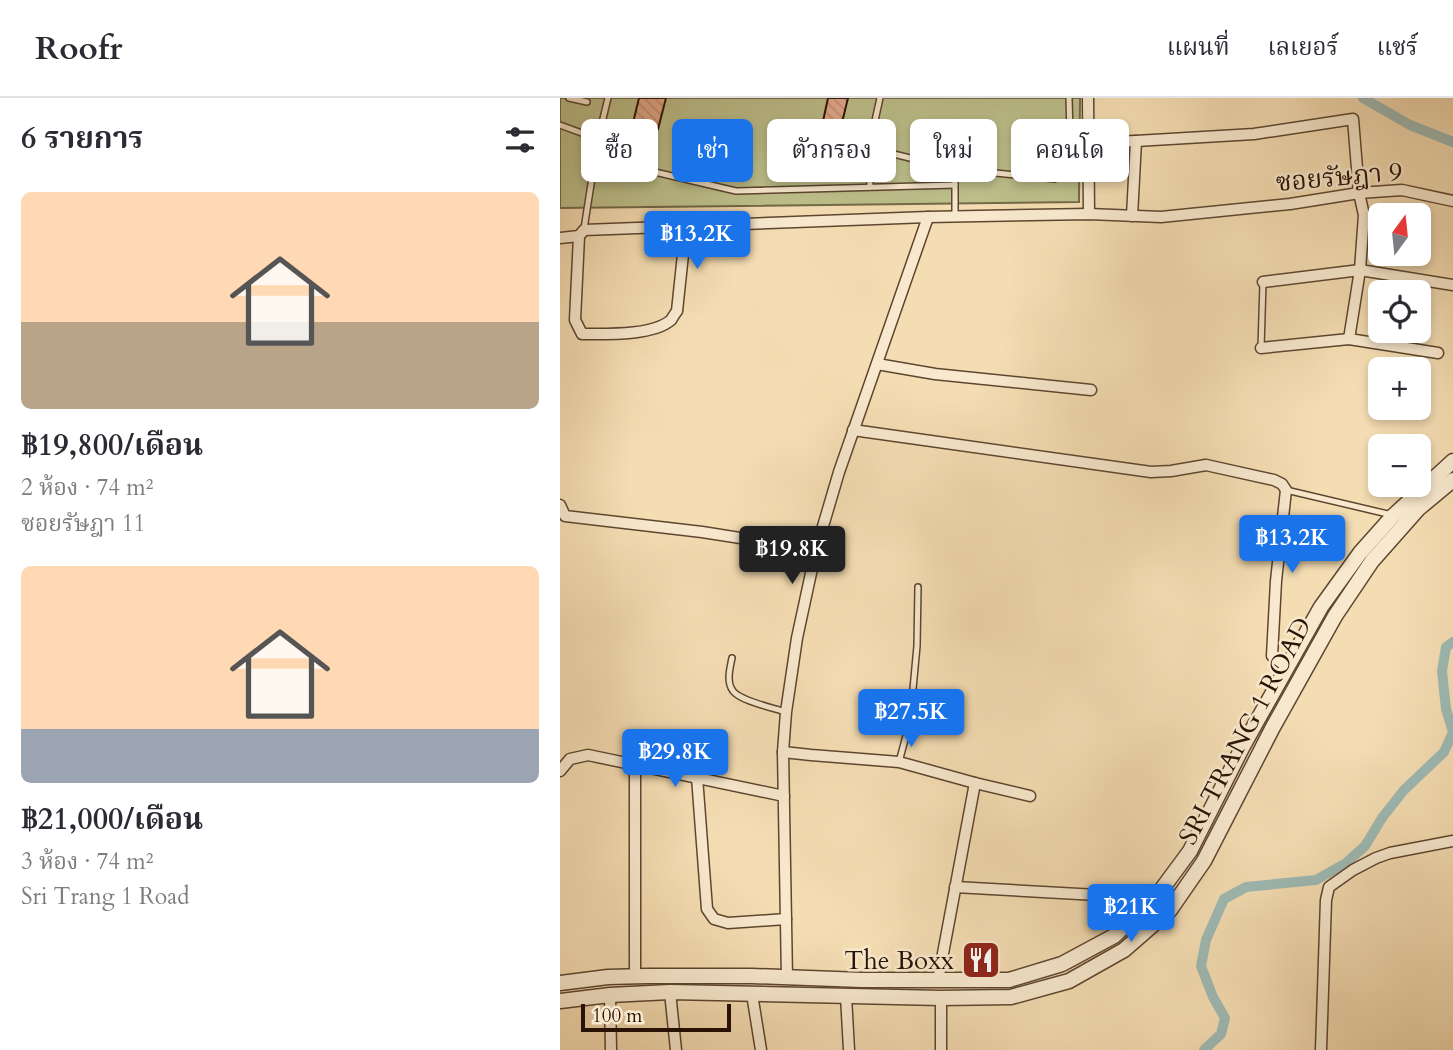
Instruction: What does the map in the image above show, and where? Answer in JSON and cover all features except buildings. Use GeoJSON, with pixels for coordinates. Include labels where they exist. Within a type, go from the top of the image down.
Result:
{"type":"FeatureCollection","features":[{"type":"Feature","properties":{"kind":"street"},"geometry":{"type":"LineString","coordinates":[[1088,98],[1088,119]]}},
{"type":"Feature","properties":{"kind":"street"},"geometry":{"type":"LineString","coordinates":[[1129,141],[1254,134],[1353,119],[1359,193],[1364,215],[1360,270],[1349,339]]}},
{"type":"Feature","properties":{"kind":"street"},"geometry":{"type":"LineString","coordinates":[[1132,216],[1136,141]]}},
{"type":"Feature","properties":{"kind":"street"},"geometry":{"type":"LineString","coordinates":[[1089,182],[1089,214]]}},
{"type":"Feature","properties":{"kind":"street","name":"ซอยรัษฎา 9"},"geometry":{"type":"LineString","coordinates":[[560,238],[582,233],[686,226],[928,216],[1089,214],[1161,217],[1402,190],[1453,201]]}},
{"type":"Feature","properties":{"kind":"street"},"geometry":{"type":"LineString","coordinates":[[787,978],[783,752],[797,638],[817,550],[853,430],[928,216]]}},
{"type":"Feature","properties":{"kind":"street"},"geometry":{"type":"LineString","coordinates":[[582,233],[575,320],[582,334],[628,334],[655,328],[671,320],[677,311],[686,226]]}},
{"type":"Feature","properties":{"kind":"street"},"geometry":{"type":"LineString","coordinates":[[1263,282],[1360,270],[1453,285]]}},
{"type":"Feature","properties":{"kind":"street"},"geometry":{"type":"LineString","coordinates":[[1261,348],[1349,339],[1438,353]]}},
{"type":"Feature","properties":{"kind":"street"},"geometry":{"type":"LineString","coordinates":[[877,364],[935,374],[1091,390]]}},
{"type":"Feature","properties":{"kind":"street"},"geometry":{"type":"LineString","coordinates":[[853,430],[1151,472],[1171,471],[1201,464],[1282,484],[1286,490],[1276,581],[1272,656],[1287,667]]}},
{"type":"Feature","properties":{"kind":"street","name":"SRI TRANG 1 ROAD"},"geometry":{"type":"LineString","coordinates":[[560,983],[635,976],[1009,980],[1062,964],[1114,936],[1156,897],[1190,851],[1242,746],[1321,607],[1360,553],[1393,516],[1453,461]]}},
{"type":"Feature","properties":{"kind":"street","name":"SRI TRANG 1 ROAD"},"geometry":{"type":"LineString","coordinates":[[560,1001],[670,992],[1011,997],[1069,981],[1124,950],[1170,910],[1204,861],[1273,727],[1335,616],[1372,561],[1418,509],[1453,480]]}},
{"type":"Feature","properties":{"kind":"street"},"geometry":{"type":"LineString","coordinates":[[560,505],[565,516],[702,532],[817,550]]}},
{"type":"Feature","properties":{"kind":"street"},"geometry":{"type":"LineString","coordinates":[[783,752],[899,762],[1030,796]]}},
{"type":"Feature","properties":{"kind":"street"},"geometry":{"type":"LineString","coordinates":[[560,771],[570,759],[588,755],[784,796]]}},
{"type":"Feature","properties":{"kind":"street"},"geometry":{"type":"LineString","coordinates":[[635,765],[635,976]]}},
{"type":"Feature","properties":{"kind":"street"},"geometry":{"type":"LineString","coordinates":[[697,778],[708,909],[714,919],[728,923],[786,919]]}},
{"type":"Feature","properties":{"kind":"street"},"geometry":{"type":"LineString","coordinates":[[938,980],[975,783]]}},
{"type":"Feature","properties":{"kind":"street"},"geometry":{"type":"LineString","coordinates":[[1321,1050],[1326,900],[1329,887],[1376,858],[1453,841]]}},
{"type":"Feature","properties":{"kind":"street"},"geometry":{"type":"LineString","coordinates":[[956,887],[1097,895]]}},
{"type":"Feature","properties":{"kind":"street"},"geometry":{"type":"LineString","coordinates":[[670,992],[676,1050]]}},
{"type":"Feature","properties":{"kind":"street"},"geometry":{"type":"LineString","coordinates":[[752,994],[761,1050]]}},
{"type":"Feature","properties":{"kind":"street"},"geometry":{"type":"LineString","coordinates":[[610,995],[611,1050]]}},
{"type":"Feature","properties":{"kind":"street"},"geometry":{"type":"LineString","coordinates":[[846,996],[849,1050]]}},
{"type":"Feature","properties":{"kind":"street"},"geometry":{"type":"LineString","coordinates":[[941,998],[941,1050]]}},
{"type":"Feature","properties":{"kind":"lane"},"geometry":{"type":"LineString","coordinates":[[569,98],[587,102]]}},
{"type":"Feature","properties":{"kind":"lane"},"geometry":{"type":"LineString","coordinates":[[603,119],[608,98]]}},
{"type":"Feature","properties":{"kind":"lane"},"geometry":{"type":"LineString","coordinates":[[875,119],[880,98]]}},
{"type":"Feature","properties":{"kind":"lane"},"geometry":{"type":"LineString","coordinates":[[997,173],[1055,179],[1070,134],[1069,98]]}},
{"type":"Feature","properties":{"kind":"lane"},"geometry":{"type":"LineString","coordinates":[[560,125],[581,133]]}},
{"type":"Feature","properties":{"kind":"lane"},"geometry":{"type":"LineString","coordinates":[[658,173],[736,191],[955,185]]}},
{"type":"Feature","properties":{"kind":"lane"},"geometry":{"type":"LineString","coordinates":[[582,233],[591,182]]}},
{"type":"Feature","properties":{"kind":"lane"},"geometry":{"type":"LineString","coordinates":[[870,182],[870,187]]}},
{"type":"Feature","properties":{"kind":"lane"},"geometry":{"type":"LineString","coordinates":[[955,182],[955,216]]}},
{"type":"Feature","properties":{"kind":"lane"},"geometry":{"type":"LineString","coordinates":[[1261,348],[1263,282]]}},
{"type":"Feature","properties":{"kind":"lane"},"geometry":{"type":"LineString","coordinates":[[1286,490],[1393,516]]}},
{"type":"Feature","properties":{"kind":"lane"},"geometry":{"type":"LineString","coordinates":[[899,762],[910,720],[917,646],[918,587]]}},
{"type":"Feature","properties":{"kind":"lane"},"geometry":{"type":"LineString","coordinates":[[732,658],[729,674],[733,693],[786,712]]}},
{"type":"Feature","properties":{"kind":"green space"},"geometry":{"type":"Polygon","coordinates":[[[560,98],[1080,98],[1080,119],[1011,119],[1011,182],[1079,182],[1079,202],[560,208],[560,98]]]}},
{"type":"Feature","properties":{"kind":"waterway"},"geometry":{"type":"LineString","coordinates":[[1363,98],[1410,125],[1453,142]]}},
{"type":"Feature","properties":{"kind":"waterway"},"geometry":{"type":"LineString","coordinates":[[1204,1050],[1221,1034],[1225,1018],[1201,966],[1206,940],[1224,899],[1246,887],[1316,880],[1346,863],[1365,846],[1404,790],[1444,752],[1453,732],[1446,709],[1442,671],[1446,647],[1453,642]]}},
{"type":"Feature","properties":{"kind":"place","name":"The Boxx"},"geometry":{"type":"Point","coordinates":[981,960]}}]}
